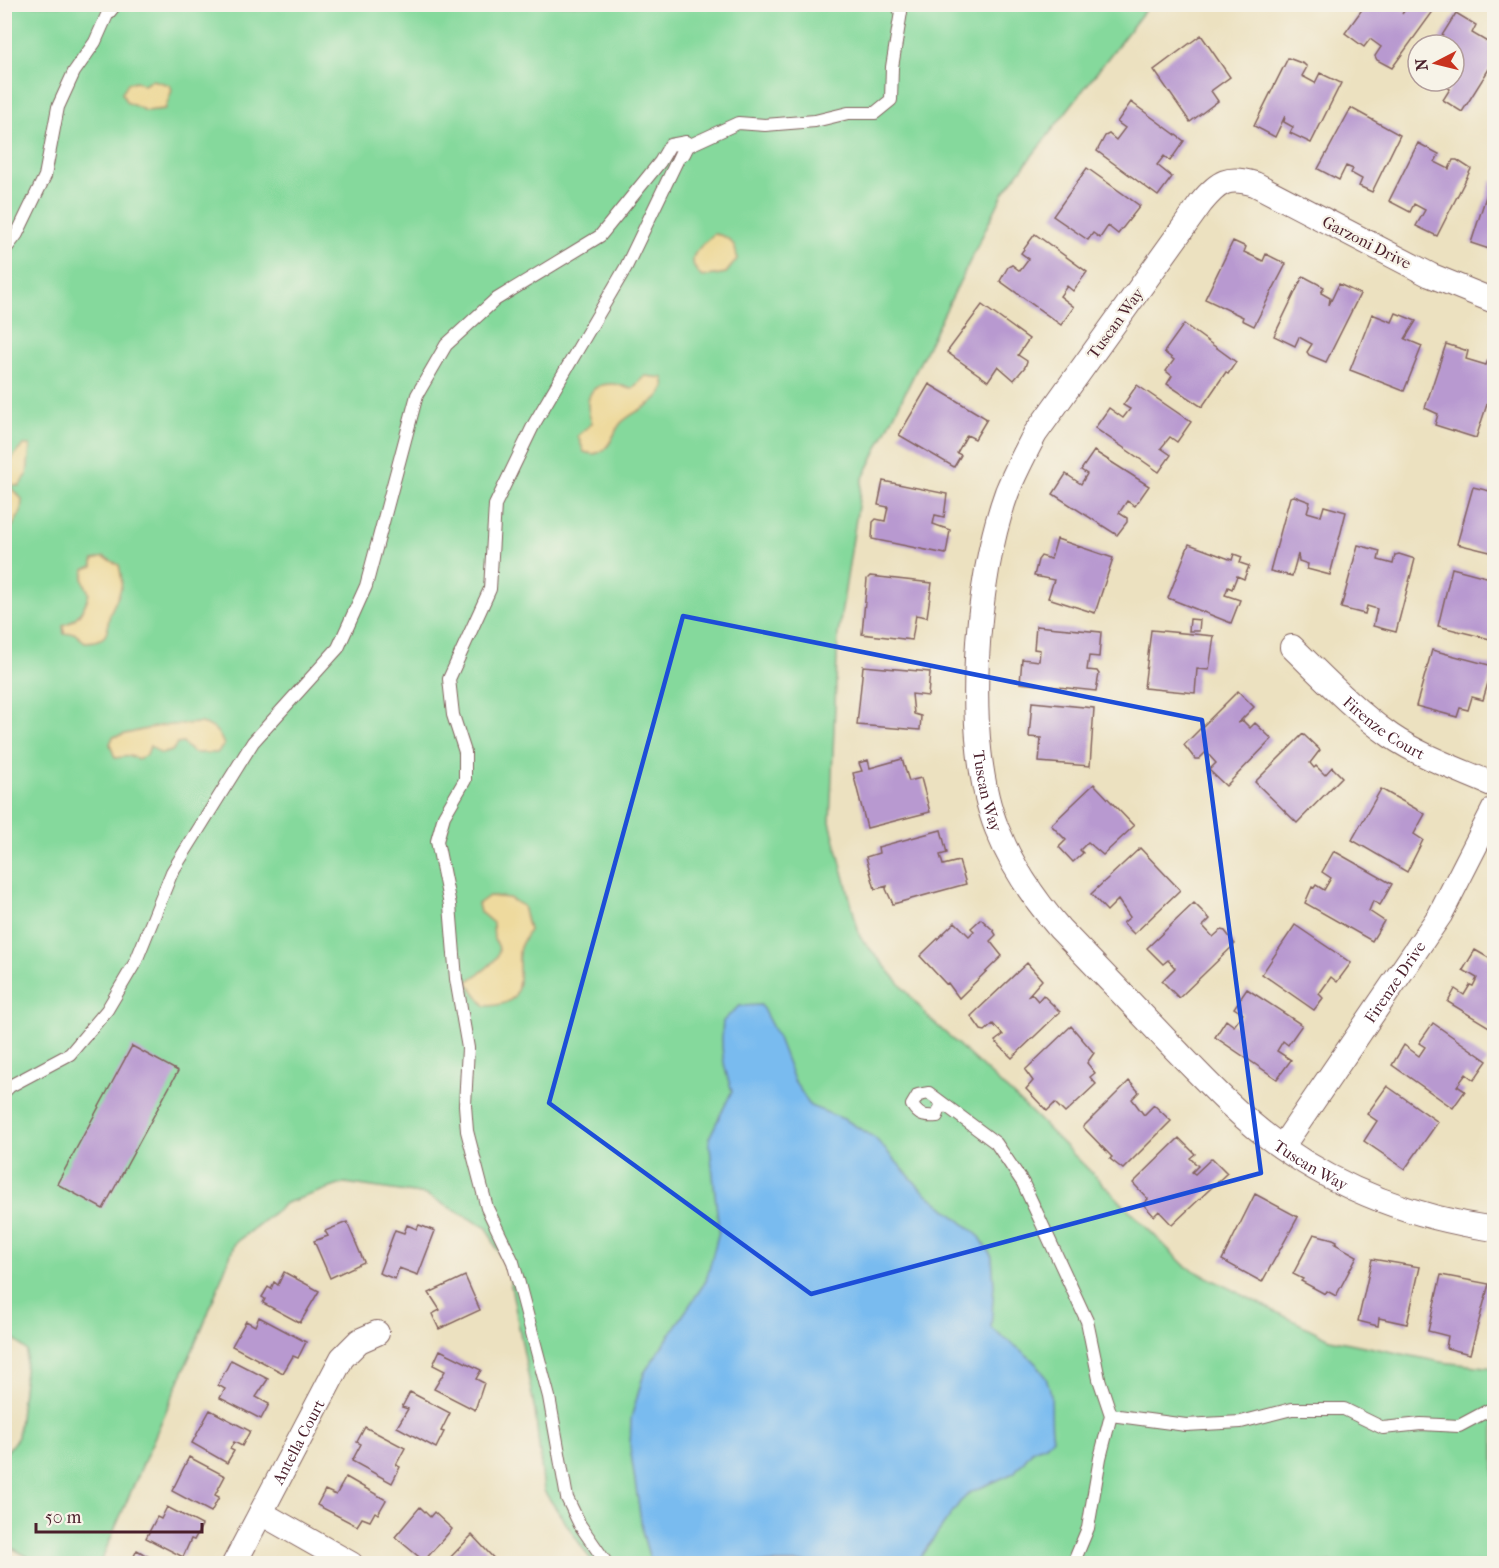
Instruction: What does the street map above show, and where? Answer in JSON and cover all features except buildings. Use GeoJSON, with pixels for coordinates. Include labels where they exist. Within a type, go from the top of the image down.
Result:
{"type":"FeatureCollection","features":[{"type":"Feature","properties":{"kind":"street","name":"Garzoni Drive"},"geometry":{"type":"LineString","coordinates":[[1241,172],[1255,184],[1430,275],[1494,301]]}},
{"type":"Feature","properties":{"kind":"street","name":"Tuscan Way"},"geometry":{"type":"LineString","coordinates":[[1241,172],[1226,180],[1201,202],[1035,434],[1015,472],[1001,512],[986,578],[977,679],[977,746],[984,788],[997,829],[1015,867],[1038,903],[1224,1100],[1281,1147],[1324,1174],[1394,1206],[1438,1220],[1494,1229]]}},
{"type":"Feature","properties":{"kind":"street","name":"Firenze Court"},"geometry":{"type":"LineString","coordinates":[[1292,647],[1360,713],[1392,737],[1430,757],[1494,785]]}},
{"type":"Feature","properties":{"kind":"street","name":"Firenze Drive"},"geometry":{"type":"LineString","coordinates":[[1281,1147],[1440,915],[1494,809]]}},
{"type":"Feature","properties":{"kind":"street","name":"Antella Court"},"geometry":{"type":"LineString","coordinates":[[234,1563],[342,1358],[359,1341],[376,1333]]}},
{"type":"Feature","properties":{"kind":"street"},"geometry":{"type":"LineString","coordinates":[[261,1513],[351,1563]]}},
{"type":"Feature","properties":{"kind":"lane"},"geometry":{"type":"LineString","coordinates":[[4,251],[17,234],[45,176],[58,106],[74,72],[95,42],[107,15],[116,4]]}},
{"type":"Feature","properties":{"kind":"lane"},"geometry":{"type":"LineString","coordinates":[[607,1563],[580,1525],[567,1497],[549,1397],[518,1280],[513,1262],[487,1208],[475,1165],[465,1105],[468,1048],[456,979],[450,905],[437,841],[444,816],[465,780],[465,752],[453,715],[449,680],[490,589],[495,505],[534,424],[627,267],[688,146],[738,123],[765,125],[815,121],[848,114],[875,113],[891,100],[892,67],[901,12],[896,4]]}},
{"type":"Feature","properties":{"kind":"lane"},"geometry":{"type":"LineString","coordinates":[[4,1092],[10,1086],[70,1054],[107,1010],[136,961],[172,872],[247,751],[338,648],[366,586],[417,395],[446,345],[495,300],[600,236],[660,162],[670,145],[686,142],[627,267]]}},
{"type":"Feature","properties":{"kind":"lane"},"geometry":{"type":"LineString","coordinates":[[942,1103],[996,1143],[1023,1183],[1087,1321],[1099,1379],[1111,1415],[1100,1458],[1088,1528],[1073,1563]]}},
{"type":"Feature","properties":{"kind":"lane"},"geometry":{"type":"LineString","coordinates":[[1111,1415],[1186,1425],[1241,1422],[1292,1409],[1344,1409],[1383,1428],[1421,1424],[1459,1426],[1489,1410],[1494,1410]]}},
{"type":"Feature","properties":{"kind":"highlighted area"},"geometry":{"type":"Polygon","coordinates":[[[683,616],[1202,720],[1261,1173],[811,1294],[549,1103],[683,616]]]}},
{"type":"Feature","properties":{"kind":"green space"},"geometry":{"type":"Polygon","coordinates":[[[5,5],[1149,5],[1004,192],[862,480],[838,635],[830,822],[860,937],[929,1018],[1030,1111],[1185,1266],[1330,1339],[1441,1362],[1494,1368],[1494,1563],[593,1563],[544,1491],[535,1411],[509,1275],[487,1228],[427,1195],[345,1183],[286,1203],[235,1243],[205,1321],[100,1563],[39,1563],[5,1544],[5,1454],[18,1437],[27,1351],[4,1329],[5,5]]]}},
{"type":"Feature","properties":{"kind":"sand"},"geometry":{"type":"Polygon","coordinates":[[[152,80],[170,85],[172,90],[165,109],[146,111],[126,102],[122,93],[128,83],[136,81],[144,85],[152,80]]]}},
{"type":"Feature","properties":{"kind":"sand"},"geometry":{"type":"Polygon","coordinates":[[[714,234],[731,242],[737,259],[726,273],[702,277],[693,264],[693,259],[698,249],[714,234]]]}},
{"type":"Feature","properties":{"kind":"sand"},"geometry":{"type":"Polygon","coordinates":[[[645,376],[663,378],[665,387],[661,393],[651,403],[621,423],[602,451],[593,454],[584,452],[578,436],[592,423],[588,401],[593,390],[613,384],[632,389],[645,376]]]}},
{"type":"Feature","properties":{"kind":"sand"},"geometry":{"type":"Polygon","coordinates":[[[24,445],[30,445],[27,475],[19,486],[12,485],[8,468],[15,454],[24,445]]]}},
{"type":"Feature","properties":{"kind":"sand"},"geometry":{"type":"Polygon","coordinates":[[[10,487],[22,499],[21,512],[5,539],[5,488],[10,487]]]}},
{"type":"Feature","properties":{"kind":"sand"},"geometry":{"type":"Polygon","coordinates":[[[104,557],[119,565],[121,590],[111,611],[105,636],[85,642],[74,633],[64,634],[63,625],[73,621],[86,603],[89,593],[83,580],[85,569],[93,566],[93,560],[104,557]]]}},
{"type":"Feature","properties":{"kind":"sand"},"geometry":{"type":"Polygon","coordinates":[[[200,723],[209,726],[220,736],[224,745],[217,753],[193,753],[183,743],[177,744],[172,751],[161,754],[150,746],[147,755],[138,759],[131,756],[115,758],[110,744],[113,737],[159,726],[200,723]]]}},
{"type":"Feature","properties":{"kind":"sand"},"geometry":{"type":"Polygon","coordinates":[[[489,896],[509,898],[523,906],[529,930],[519,949],[519,983],[514,997],[498,1005],[485,1006],[467,982],[491,964],[499,952],[494,940],[493,923],[480,912],[478,904],[489,896]]]}},
{"type":"Feature","properties":{"kind":"water"},"geometry":{"type":"Polygon","coordinates":[[[761,1005],[778,1038],[794,1080],[810,1106],[846,1120],[875,1138],[920,1188],[980,1237],[992,1257],[994,1285],[991,1328],[1028,1356],[1044,1374],[1049,1384],[1053,1438],[1046,1445],[1033,1450],[1014,1473],[971,1492],[960,1502],[916,1563],[651,1563],[643,1535],[630,1447],[631,1418],[644,1373],[706,1281],[719,1231],[709,1138],[732,1091],[723,1057],[723,1021],[739,1006],[761,1005]]]}}]}
